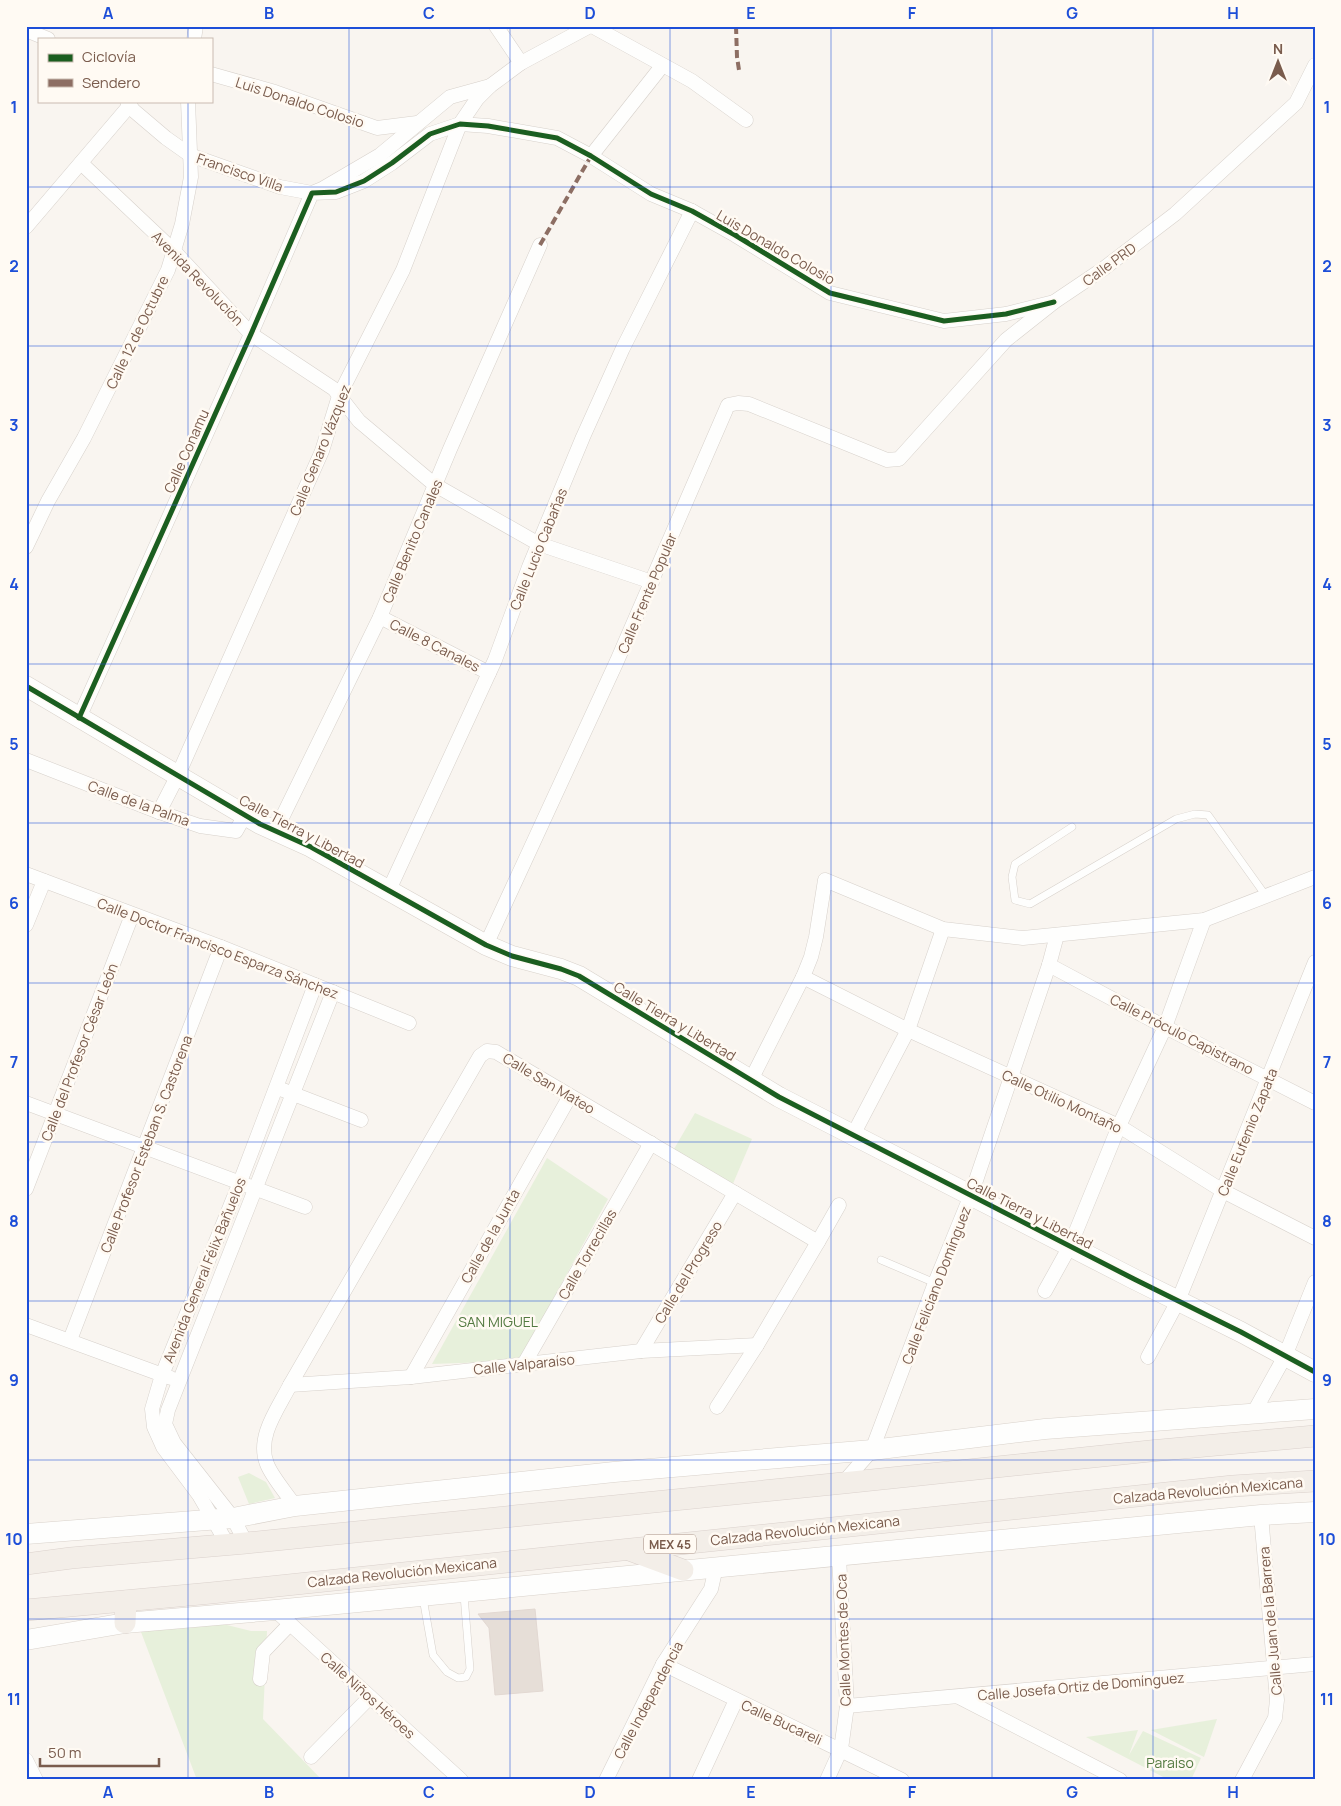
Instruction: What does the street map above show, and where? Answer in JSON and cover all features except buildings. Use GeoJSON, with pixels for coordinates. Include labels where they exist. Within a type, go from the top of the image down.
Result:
{"type":"FeatureCollection","features":[{"type":"Feature","properties":{"kind":"main road"},"geometry":{"type":"LineString","coordinates":[[26,1564],[71,1558],[237,1544],[844,1484],[1150,1451],[1315,1436]]}},
{"type":"Feature","properties":{"kind":"main road","name":"Calzada Revolución Mexicana"},"geometry":{"type":"LineString","coordinates":[[26,1610],[1233,1486],[1315,1481]]}},
{"type":"Feature","properties":{"kind":"main road"},"geometry":{"type":"LineString","coordinates":[[623,1548],[682,1570]]}},
{"type":"Feature","properties":{"kind":"main road"},"geometry":{"type":"LineString","coordinates":[[126,1601],[126,1623]]}},
{"type":"Feature","properties":{"kind":"street"},"geometry":{"type":"LineString","coordinates":[[496,26],[521,63]]}},
{"type":"Feature","properties":{"kind":"street"},"geometry":{"type":"LineString","coordinates":[[312,193],[380,155],[450,97],[490,86],[521,63],[591,26],[692,81],[746,120]]}},
{"type":"Feature","properties":{"kind":"street"},"geometry":{"type":"LineString","coordinates":[[29,35],[43,38]]}},
{"type":"Feature","properties":{"kind":"street"},"geometry":{"type":"LineString","coordinates":[[591,156],[662,66]]}},
{"type":"Feature","properties":{"kind":"street","name":"Calle PRD"},"geometry":{"type":"LineString","coordinates":[[899,459],[1006,340],[1054,302],[1103,269],[1175,214],[1296,103],[1315,66]]}},
{"type":"Feature","properties":{"kind":"street","name":"Luis Donaldo Colosio"},"geometry":{"type":"LineString","coordinates":[[212,74],[275,92],[377,128],[418,123]]}},
{"type":"Feature","properties":{"kind":"street","name":"Calle Genaro Vázquez"},"geometry":{"type":"LineString","coordinates":[[160,812],[322,452],[339,396],[403,270],[460,124],[477,99],[490,86]]}},
{"type":"Feature","properties":{"kind":"street","name":"Calle 12 de Octubre"},"geometry":{"type":"LineString","coordinates":[[26,547],[48,501],[84,438],[168,270],[182,224],[191,177],[188,102]]}},
{"type":"Feature","properties":{"kind":"street"},"geometry":{"type":"LineString","coordinates":[[26,227],[81,163],[128,103]]}},
{"type":"Feature","properties":{"kind":"street","name":"Francisco Villa"},"geometry":{"type":"LineString","coordinates":[[128,103],[166,138],[190,155],[280,187],[312,193],[336,192],[364,180],[392,163],[430,134],[460,124]]}},
{"type":"Feature","properties":{"kind":"street","name":"Luis Donaldo Colosio"},"geometry":{"type":"LineString","coordinates":[[460,124],[488,126],[557,138],[591,156],[651,194],[692,211],[735,235],[830,293],[944,321],[1006,314],[1054,302]]}},
{"type":"Feature","properties":{"kind":"street","name":"Avenida Revolución"},"geometry":{"type":"LineString","coordinates":[[81,163],[174,251],[251,334],[334,389],[359,421],[435,485],[539,544],[652,582]]}},
{"type":"Feature","properties":{"kind":"street","name":"Calle Conamu"},"geometry":{"type":"LineString","coordinates":[[79,718],[312,193]]}},
{"type":"Feature","properties":{"kind":"street","name":"Calle Lucio Cabañas"},"geometry":{"type":"LineString","coordinates":[[390,890],[489,674],[583,437],[624,348],[692,211]]}},
{"type":"Feature","properties":{"kind":"street","name":"Calle Benito Canales"},"geometry":{"type":"LineString","coordinates":[[275,832],[380,617],[435,485],[540,245]]}},
{"type":"Feature","properties":{"kind":"street","name":"Calle Frente Popular"},"geometry":{"type":"LineString","coordinates":[[486,945],[617,661],[728,405],[738,403],[749,404],[887,460],[899,459]]}},
{"type":"Feature","properties":{"kind":"street","name":"Calle 8 Canales"},"geometry":{"type":"LineString","coordinates":[[380,617],[489,674]]}},
{"type":"Feature","properties":{"kind":"street","name":"Calle Tierra y Libertad"},"geometry":{"type":"LineString","coordinates":[[26,686],[275,832],[311,847],[486,945],[512,956],[561,969],[579,976],[778,1097],[1315,1372]]}},
{"type":"Feature","properties":{"kind":"street","name":"Calle de la Palma"},"geometry":{"type":"LineString","coordinates":[[26,760],[200,826],[236,831],[245,815]]}},
{"type":"Feature","properties":{"kind":"street","name":"Calle Doctor Francisco Esparza Sánchez"},"geometry":{"type":"LineString","coordinates":[[26,874],[222,947],[408,1023]]}},
{"type":"Feature","properties":{"kind":"street"},"geometry":{"type":"LineString","coordinates":[[751,1080],[803,977],[816,937],[825,880],[943,929],[1023,938],[1204,920],[1315,877]]}},
{"type":"Feature","properties":{"kind":"street"},"geometry":{"type":"LineString","coordinates":[[26,925],[44,881]]}},
{"type":"Feature","properties":{"kind":"street","name":"Calle del Profesor César León"},"geometry":{"type":"LineString","coordinates":[[26,1189],[132,915]]}},
{"type":"Feature","properties":{"kind":"street"},"geometry":{"type":"LineString","coordinates":[[1046,1291],[1070,1246],[1119,1126],[1165,1027],[1204,920]]}},
{"type":"Feature","properties":{"kind":"street"},"geometry":{"type":"LineString","coordinates":[[854,1135],[908,1030],[943,929]]}},
{"type":"Feature","properties":{"kind":"street","name":"Calle Feliciano Domínguez"},"geometry":{"type":"LineString","coordinates":[[844,1484],[872,1450],[935,1283],[971,1195],[1049,965],[1057,935]]}},
{"type":"Feature","properties":{"kind":"street","name":"Calle Profesor Esteban S. Castorena"},"geometry":{"type":"LineString","coordinates":[[70,1340],[222,947]]}},
{"type":"Feature","properties":{"kind":"street","name":"Calle Próculo Capistrano"},"geometry":{"type":"LineString","coordinates":[[1049,965],[1165,1027],[1315,1103]]}},
{"type":"Feature","properties":{"kind":"street","name":"Calle Eufemio Zapata"},"geometry":{"type":"LineString","coordinates":[[1148,1357],[1178,1301],[1314,969]]}},
{"type":"Feature","properties":{"kind":"street","name":"Calle Otilio Montaño"},"geometry":{"type":"LineString","coordinates":[[803,977],[908,1030],[1119,1126],[1223,1191],[1315,1238]]}},
{"type":"Feature","properties":{"kind":"street","name":"Avenida General Félix Bañuelos"},"geometry":{"type":"LineString","coordinates":[[237,1544],[224,1519],[174,1443],[159,1426],[152,1410],[162,1375],[240,1182],[316,985]]}},
{"type":"Feature","properties":{"kind":"street","name":"Avenida General Félix Bañuelos"},"geometry":{"type":"LineString","coordinates":[[159,1426],[168,1410],[291,1093],[333,992]]}},
{"type":"Feature","properties":{"kind":"street","name":"Calle San Mateo"},"geometry":{"type":"LineString","coordinates":[[295,1506],[267,1465],[263,1450],[266,1433],[290,1386],[480,1056],[487,1051],[496,1052],[818,1242]]}},
{"type":"Feature","properties":{"kind":"street"},"geometry":{"type":"LineString","coordinates":[[276,1087],[361,1120]]}},
{"type":"Feature","properties":{"kind":"street","name":"Calle de la Junta"},"geometry":{"type":"LineString","coordinates":[[411,1377],[570,1096]]}},
{"type":"Feature","properties":{"kind":"street"},"geometry":{"type":"LineString","coordinates":[[26,1103],[305,1207]]}},
{"type":"Feature","properties":{"kind":"street","name":"Calle Torrecillas"},"geometry":{"type":"LineString","coordinates":[[524,1364],[650,1143]]}},
{"type":"Feature","properties":{"kind":"street","name":"Calle del Progreso"},"geometry":{"type":"LineString","coordinates":[[640,1351],[735,1193]]}},
{"type":"Feature","properties":{"kind":"street"},"geometry":{"type":"LineString","coordinates":[[718,1407],[757,1345],[839,1205]]}},
{"type":"Feature","properties":{"kind":"street"},"geometry":{"type":"LineString","coordinates":[[1254,1412],[1285,1356],[1315,1282]]}},
{"type":"Feature","properties":{"kind":"street"},"geometry":{"type":"LineString","coordinates":[[26,1325],[179,1381]]}},
{"type":"Feature","properties":{"kind":"street","name":"Calle Valparaíso"},"geometry":{"type":"LineString","coordinates":[[290,1386],[411,1377],[640,1351],[757,1345]]}},
{"type":"Feature","properties":{"kind":"street"},"geometry":{"type":"LineString","coordinates":[[26,1534],[224,1519],[295,1506],[614,1472],[872,1450],[1045,1430],[1254,1412],[1315,1409]]}},
{"type":"Feature","properties":{"kind":"street"},"geometry":{"type":"LineString","coordinates":[[26,1640],[126,1623],[682,1570],[839,1557],[1261,1515],[1315,1512]]}},
{"type":"Feature","properties":{"kind":"street","name":"Calle Juan de la Barrera"},"geometry":{"type":"LineString","coordinates":[[1242,1780],[1274,1718],[1277,1700],[1261,1515]]}},
{"type":"Feature","properties":{"kind":"street","name":"Calle Montes de Oca"},"geometry":{"type":"LineString","coordinates":[[827,1780],[841,1749],[847,1706],[839,1557]]}},
{"type":"Feature","properties":{"kind":"street","name":"Calle Independencia"},"geometry":{"type":"LineString","coordinates":[[606,1780],[663,1664],[711,1589],[716,1567]]}},
{"type":"Feature","properties":{"kind":"street","name":"Calle Niños Héroes"},"geometry":{"type":"LineString","coordinates":[[275,1610],[461,1780]]}},
{"type":"Feature","properties":{"kind":"street"},"geometry":{"type":"LineString","coordinates":[[260,1679],[263,1652],[290,1624]]}},
{"type":"Feature","properties":{"kind":"street","name":"Calle Bucareli"},"geometry":{"type":"LineString","coordinates":[[663,1664],[902,1780]]}},
{"type":"Feature","properties":{"kind":"street","name":"Calle Josefa Ortiz de Domínguez"},"geometry":{"type":"LineString","coordinates":[[847,1706],[1315,1664]]}},
{"type":"Feature","properties":{"kind":"street"},"geometry":{"type":"LineString","coordinates":[[311,1757],[370,1697]]}},
{"type":"Feature","properties":{"kind":"street"},"geometry":{"type":"LineString","coordinates":[[958,1697],[1120,1780]]}},
{"type":"Feature","properties":{"kind":"street"},"geometry":{"type":"LineString","coordinates":[[699,1780],[736,1700]]}},
{"type":"Feature","properties":{"kind":"street"},"geometry":{"type":"LineString","coordinates":[[26,1760],[36,1780]]}},
{"type":"Feature","properties":{"kind":"lane"},"geometry":{"type":"LineString","coordinates":[[1072,827],[1015,864],[1012,877],[1015,900],[1030,904],[1176,819],[1195,814],[1208,815],[1266,896]]}},
{"type":"Feature","properties":{"kind":"lane"},"geometry":{"type":"LineString","coordinates":[[881,1260],[935,1283]]}},
{"type":"Feature","properties":{"kind":"lane"},"geometry":{"type":"LineString","coordinates":[[423,1596],[433,1655],[447,1672],[458,1678],[466,1677],[470,1669],[464,1592]]}},
{"type":"Feature","properties":{"kind":"green space"},"geometry":{"type":"Polygon","coordinates":[[[695,1113],[752,1139],[732,1186],[674,1149],[695,1113]]]}},
{"type":"Feature","properties":{"kind":"green space","name":"SAN MIGUEL"},"geometry":{"type":"Polygon","coordinates":[[[547,1158],[608,1199],[519,1361],[432,1364],[547,1158]]]}},
{"type":"Feature","properties":{"kind":"green space"},"geometry":{"type":"Polygon","coordinates":[[[249,1473],[266,1482],[275,1498],[249,1504],[238,1477],[249,1473]]]}},
{"type":"Feature","properties":{"kind":"green space"},"geometry":{"type":"Polygon","coordinates":[[[219,1623],[251,1631],[267,1631],[263,1719],[322,1780],[197,1780],[141,1632],[166,1625],[219,1623]]]}},
{"type":"Feature","properties":{"kind":"green space"},"geometry":{"type":"Polygon","coordinates":[[[1217,1719],[1204,1757],[1151,1730],[1217,1719]]]}},
{"type":"Feature","properties":{"kind":"green space","name":"Paraiso"},"geometry":{"type":"Polygon","coordinates":[[[1138,1730],[1129,1755],[1143,1731],[1201,1758],[1191,1780],[1169,1780],[1086,1737],[1138,1730]]]}},
{"type":"Feature","properties":{"kind":"marked path"},"geometry":{"type":"LineString","coordinates":[[736,26],[739,70]]}},
{"type":"Feature","properties":{"kind":"marked path"},"geometry":{"type":"LineString","coordinates":[[540,245],[591,156]]}},
{"type":"Feature","properties":{"kind":"cycle path"},"geometry":{"type":"LineString","coordinates":[[79,718],[312,193],[336,192],[364,181],[392,163],[430,134],[460,124],[488,126],[557,138],[591,156],[651,194],[692,211],[735,235],[830,293],[944,321],[1006,314],[1054,302]]}},
{"type":"Feature","properties":{"kind":"cycle path"},"geometry":{"type":"LineString","coordinates":[[26,686],[260,824],[311,847],[486,945],[512,956],[561,969],[579,976],[779,1097],[1241,1332],[1315,1372]]}}]}
